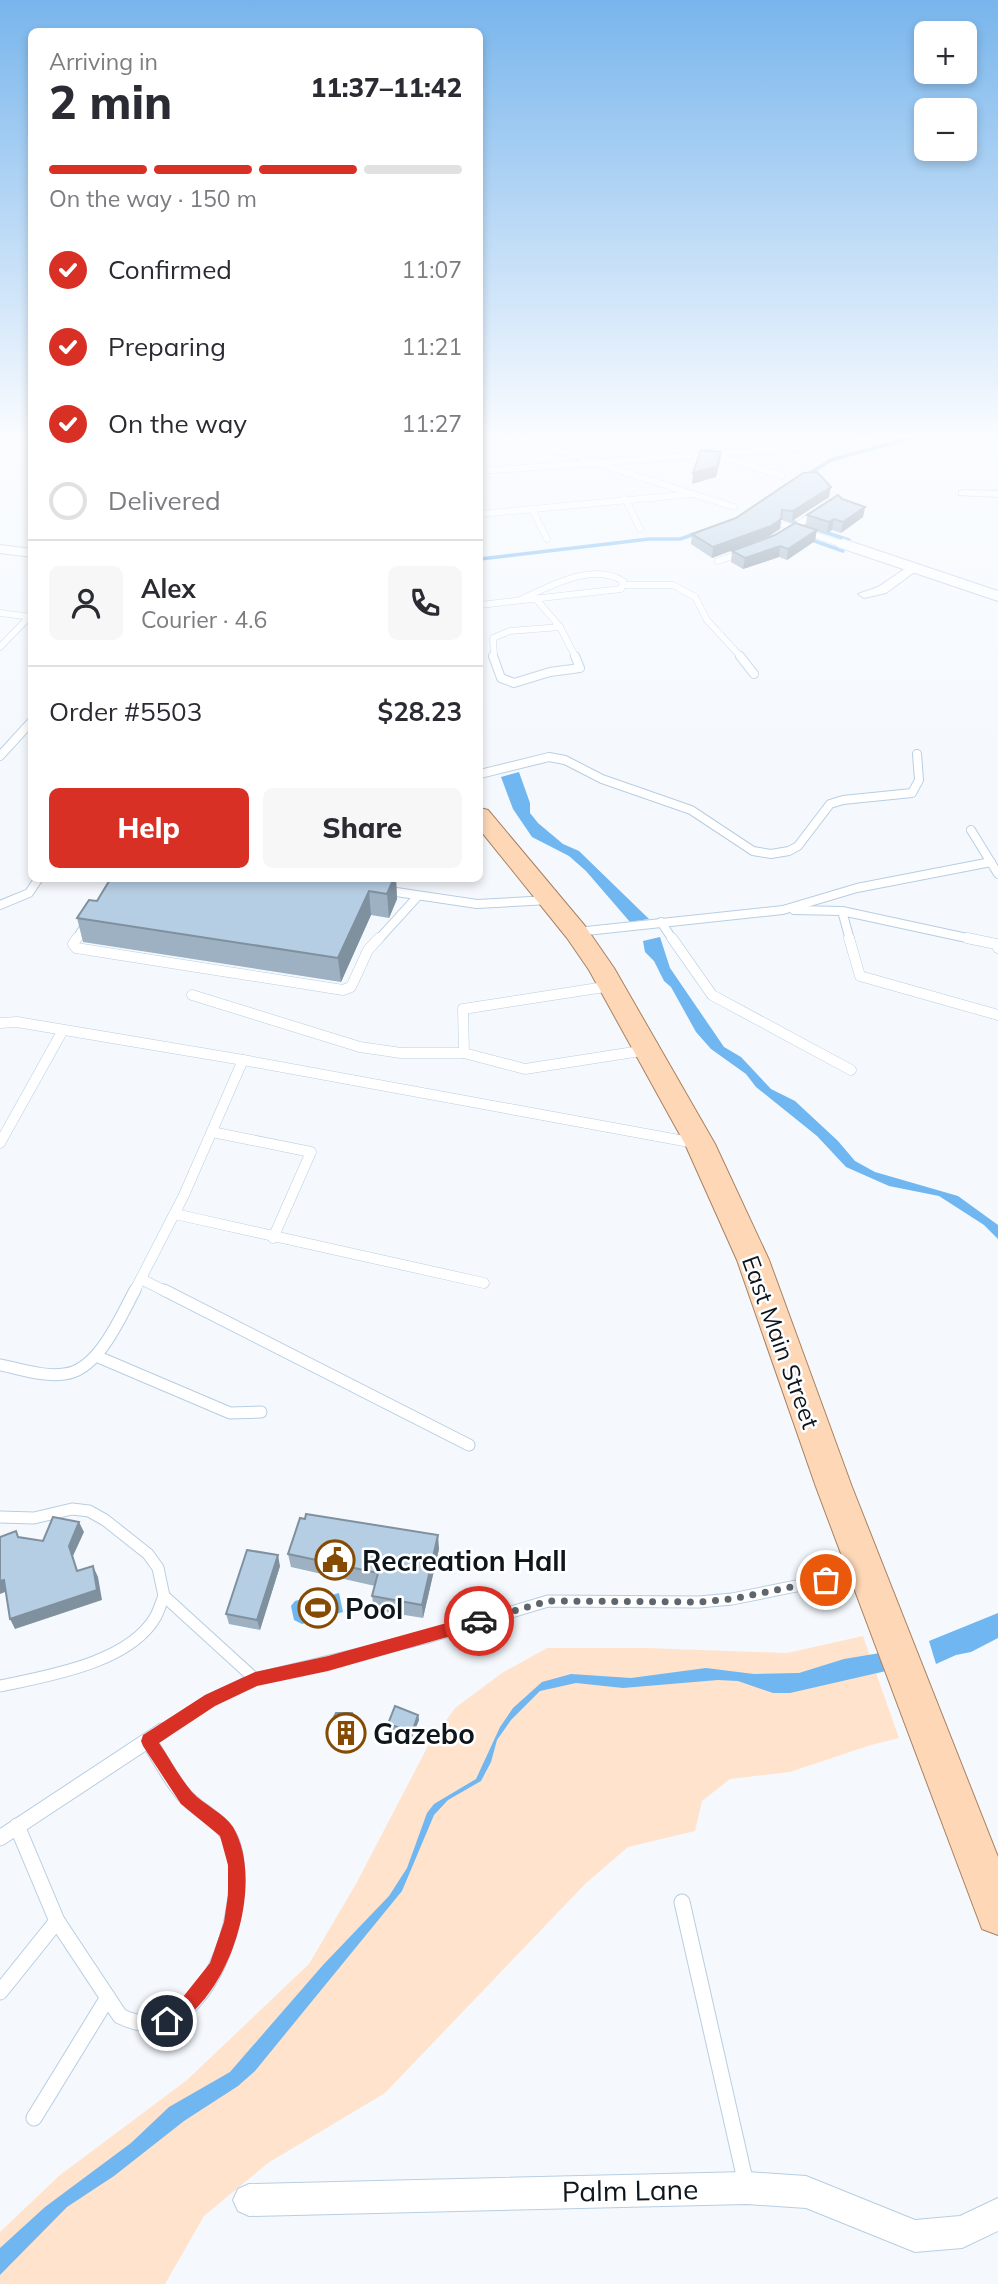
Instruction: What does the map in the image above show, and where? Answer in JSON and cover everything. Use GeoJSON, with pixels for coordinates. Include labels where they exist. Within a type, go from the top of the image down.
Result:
{"type":"FeatureCollection","features":[{"type":"Feature","properties":{"kind":"main road","name":"East Main Street"},"geometry":{"type":"LineString","coordinates":[[483,819],[576,932],[611,986],[700,1144],[752,1261],[874,1593],[998,1913]]}},
{"type":"Feature","properties":{"kind":"street"},"geometry":{"type":"LineString","coordinates":[[843,544],[998,596]]}},
{"type":"Feature","properties":{"kind":"street"},"geometry":{"type":"LineString","coordinates":[[0,549],[28,552]]}},
{"type":"Feature","properties":{"kind":"street"},"geometry":{"type":"LineString","coordinates":[[864,594],[882,590],[912,568]]}},
{"type":"Feature","properties":{"kind":"street","name":"Palm Lane"},"geometry":{"type":"LineString","coordinates":[[250,2200],[747,2188],[806,2192],[915,2236],[962,2232],[998,2214]]}},
{"type":"Feature","properties":{"kind":"lane"},"geometry":{"type":"LineString","coordinates":[[826,539],[843,544]]}},
{"type":"Feature","properties":{"kind":"lane"},"geometry":{"type":"LineString","coordinates":[[718,561],[751,549]]}},
{"type":"Feature","properties":{"kind":"lane"},"geometry":{"type":"LineString","coordinates":[[483,605],[598,593],[621,589],[623,581],[616,575],[604,573],[545,588],[520,600]]}},
{"type":"Feature","properties":{"kind":"lane"},"geometry":{"type":"LineString","coordinates":[[622,585],[673,584],[695,597],[707,620],[728,640],[754,674]]}},
{"type":"Feature","properties":{"kind":"lane"},"geometry":{"type":"LineString","coordinates":[[536,599],[562,627],[580,668],[547,673],[531,681],[514,683],[503,680],[496,671],[493,638],[510,631],[562,627]]}},
{"type":"Feature","properties":{"kind":"lane"},"geometry":{"type":"LineString","coordinates":[[0,613],[28,617]]}},
{"type":"Feature","properties":{"kind":"lane"},"geometry":{"type":"LineString","coordinates":[[0,647],[28,620]]}},
{"type":"Feature","properties":{"kind":"lane"},"geometry":{"type":"LineString","coordinates":[[0,756],[28,725]]}},
{"type":"Feature","properties":{"kind":"lane"},"geometry":{"type":"LineString","coordinates":[[483,773],[549,757],[565,760],[602,779],[691,810],[746,847],[771,854],[789,851],[798,846],[830,804],[843,800],[912,793],[917,788],[920,773],[917,754]]}},
{"type":"Feature","properties":{"kind":"lane"},"geometry":{"type":"LineString","coordinates":[[971,830],[998,874]]}},
{"type":"Feature","properties":{"kind":"lane"},"geometry":{"type":"LineString","coordinates":[[783,910],[857,888],[990,862]]}},
{"type":"Feature","properties":{"kind":"lane"},"geometry":{"type":"LineString","coordinates":[[0,905],[29,893],[36,882]]}},
{"type":"Feature","properties":{"kind":"lane"},"geometry":{"type":"LineString","coordinates":[[376,889],[477,904],[550,900]]}},
{"type":"Feature","properties":{"kind":"lane"},"geometry":{"type":"LineString","coordinates":[[95,911],[74,944],[75,948],[343,990],[351,988],[368,950],[379,935],[418,896]]}},
{"type":"Feature","properties":{"kind":"lane"},"geometry":{"type":"LineString","coordinates":[[576,932],[783,910],[842,911],[996,944],[998,948]]}},
{"type":"Feature","properties":{"kind":"lane"},"geometry":{"type":"LineString","coordinates":[[842,911],[860,976],[998,1015]]}},
{"type":"Feature","properties":{"kind":"lane"},"geometry":{"type":"LineString","coordinates":[[661,922],[712,995],[851,1070]]}},
{"type":"Feature","properties":{"kind":"lane"},"geometry":{"type":"LineString","coordinates":[[464,1053],[463,1009],[611,986]]}},
{"type":"Feature","properties":{"kind":"lane"},"geometry":{"type":"LineString","coordinates":[[192,995],[360,1047],[401,1053],[464,1053],[525,1069],[648,1051]]}},
{"type":"Feature","properties":{"kind":"lane"},"geometry":{"type":"LineString","coordinates":[[0,1023],[17,1022],[243,1060],[700,1144]]}},
{"type":"Feature","properties":{"kind":"lane"},"geometry":{"type":"LineString","coordinates":[[0,1143],[63,1030]]}},
{"type":"Feature","properties":{"kind":"lane"},"geometry":{"type":"LineString","coordinates":[[0,1364],[46,1374],[68,1374],[84,1368],[96,1356],[143,1280],[243,1060]]}},
{"type":"Feature","properties":{"kind":"lane"},"geometry":{"type":"LineString","coordinates":[[212,1132],[311,1152],[273,1238]]}},
{"type":"Feature","properties":{"kind":"lane"},"geometry":{"type":"LineString","coordinates":[[175,1214],[484,1283]]}},
{"type":"Feature","properties":{"kind":"lane"},"geometry":{"type":"LineString","coordinates":[[143,1280],[469,1445]]}},
{"type":"Feature","properties":{"kind":"lane"},"geometry":{"type":"LineString","coordinates":[[96,1356],[230,1413],[261,1412]]}},
{"type":"Feature","properties":{"kind":"lane"},"geometry":{"type":"LineString","coordinates":[[0,1517],[34,1518],[72,1509],[89,1511],[105,1520],[148,1554],[158,1568],[164,1597],[160,1611],[148,1629],[114,1653],[63,1671],[0,1686]]}},
{"type":"Feature","properties":{"kind":"lane"},"geometry":{"type":"LineString","coordinates":[[149,1741],[187,1798],[226,1830],[233,1844],[236,1865],[234,1908],[226,1945],[216,1968],[185,2008],[167,2021],[149,2027],[131,2025],[120,2016],[57,1921],[5,1833],[210,1700],[255,1679],[425,1638],[548,1601],[699,1602],[732,1599],[833,1579],[855,1572],[860,1559],[857,1547]]}},
{"type":"Feature","properties":{"kind":"lane"},"geometry":{"type":"LineString","coordinates":[[833,1579],[856,1581],[874,1593]]}},
{"type":"Feature","properties":{"kind":"lane"},"geometry":{"type":"LineString","coordinates":[[164,1597],[255,1679]]}},
{"type":"Feature","properties":{"kind":"lane"},"geometry":{"type":"LineString","coordinates":[[682,1902],[747,2188]]}},
{"type":"Feature","properties":{"kind":"lane"},"geometry":{"type":"LineString","coordinates":[[0,1992],[57,1921]]}},
{"type":"Feature","properties":{"kind":"lane"},"geometry":{"type":"LineString","coordinates":[[34,2118],[107,1998]]}},
{"type":"Feature","properties":{"kind":"shaded area"},"geometry":{"type":"Polygon","coordinates":[[[863,1636],[899,1738],[790,1772],[730,1779],[702,1801],[695,1831],[628,1847],[586,1883],[385,2093],[268,2163],[204,2216],[165,2284],[0,2284],[0,2232],[60,2175],[187,2080],[309,1964],[357,1882],[429,1744],[455,1708],[502,1673],[547,1648],[787,1653],[863,1636]]]}},
{"type":"Feature","properties":{"kind":"water"},"geometry":{"type":"Polygon","coordinates":[[[519,772],[530,803],[530,813],[538,823],[563,844],[579,851],[649,919],[630,922],[586,871],[569,856],[532,837],[513,809],[501,777],[519,772]]]}},
{"type":"Feature","properties":{"kind":"water"},"geometry":{"type":"Polygon","coordinates":[[[660,937],[670,968],[724,1047],[741,1057],[771,1089],[795,1101],[838,1141],[855,1161],[875,1172],[958,1196],[998,1225],[998,1239],[984,1225],[939,1196],[889,1186],[846,1167],[817,1136],[756,1087],[746,1074],[711,1049],[696,1032],[671,987],[645,952],[643,941],[660,937]]]}},
{"type":"Feature","properties":{"kind":"water","name":"Pool"},"geometry":{"type":"Polygon","coordinates":[[[339,1593],[343,1612],[302,1624],[294,1620],[291,1606],[295,1601],[309,1597],[313,1600],[339,1593]]]}},
{"type":"Feature","properties":{"kind":"water"},"geometry":{"type":"Polygon","coordinates":[[[998,1613],[998,1638],[971,1652],[936,1664],[929,1641],[998,1613]]]}},
{"type":"Feature","properties":{"kind":"water"},"geometry":{"type":"Polygon","coordinates":[[[880,1653],[886,1671],[790,1693],[773,1693],[738,1681],[718,1680],[623,1688],[576,1683],[540,1691],[511,1720],[497,1740],[491,1762],[481,1781],[448,1800],[434,1815],[402,1891],[255,2071],[238,2086],[184,2121],[114,2176],[67,2207],[0,2275],[0,2248],[45,2207],[131,2143],[169,2107],[230,2072],[323,1965],[389,1896],[407,1868],[427,1813],[434,1804],[476,1779],[500,1727],[513,1708],[542,1682],[571,1674],[631,1678],[706,1668],[754,1674],[799,1673],[844,1659],[880,1653]]]}},
{"type":"Feature","properties":{"kind":"building"},"geometry":{"type":"Polygon","coordinates":[[[699,539],[736,539],[713,547],[699,539]]]}},
{"type":"Feature","properties":{"kind":"building"},"geometry":{"type":"Polygon","coordinates":[[[765,539],[804,539],[788,549],[780,546],[745,558],[732,551],[765,539]]]}},
{"type":"Feature","properties":{"kind":"building"},"geometry":{"type":"Polygon","coordinates":[[[109,882],[392,882],[387,894],[369,891],[338,958],[77,918],[89,900],[97,901],[109,882]]]}},
{"type":"Feature","properties":{"kind":"building"},"geometry":{"type":"Polygon","coordinates":[[[306,1514],[438,1535],[422,1605],[372,1596],[378,1573],[288,1554],[300,1518],[305,1519],[306,1514]]]}},
{"type":"Feature","properties":{"kind":"building"},"geometry":{"type":"Polygon","coordinates":[[[53,1517],[79,1522],[69,1546],[77,1571],[93,1566],[97,1590],[10,1619],[4,1580],[0,1581],[0,1537],[16,1531],[18,1537],[43,1541],[53,1517]]]}},
{"type":"Feature","properties":{"kind":"building"},"geometry":{"type":"Polygon","coordinates":[[[247,1550],[278,1555],[257,1620],[226,1614],[247,1550]]]}},
{"type":"Feature","properties":{"kind":"building"},"geometry":{"type":"Polygon","coordinates":[[[395,1706],[418,1715],[412,1732],[388,1724],[395,1706]]]}},
{"type":"Feature","properties":{"kind":"building","name":"Gazebo"},"geometry":{"type":"Polygon","coordinates":[[[336,1713],[352,1713],[361,1727],[353,1744],[336,1744],[328,1729],[336,1713]]]}},
{"type":"Feature","properties":{"kind":"waterway"},"geometry":{"type":"LineString","coordinates":[[483,559],[649,539],[681,539]]}},
{"type":"Feature","properties":{"kind":"waterway"},"geometry":{"type":"LineString","coordinates":[[809,539],[843,551]]}},
{"type":"Feature","properties":{"kind":"waterway"},"geometry":{"type":"LineString","coordinates":[[845,539],[849,540]]}},
{"type":"Feature","properties":{"kind":"way so far"},"geometry":{"type":"LineString","coordinates":[[479,1621],[548,1601],[699,1602],[732,1599],[826,1580]]}},
{"type":"Feature","properties":{"kind":"place","name":"Recreation Hall"},"geometry":{"type":"Point","coordinates":[335,1560]}},
{"type":"Feature","properties":{"kind":"place","name":"Pool"},"geometry":{"type":"Point","coordinates":[318,1608]}},
{"type":"Feature","properties":{"kind":"place","name":"Gazebo"},"geometry":{"type":"Point","coordinates":[346,1733]}},
{"type":"Feature","properties":{"kind":"route"},"geometry":{"type":"LineString","coordinates":[[167,2021],[185,2008],[216,1968],[232,1922],[236,1895],[236,1865],[233,1844],[226,1830],[180,1790],[149,1741],[210,1700],[255,1679],[285,1674],[425,1638],[479,1621]]}}]}
